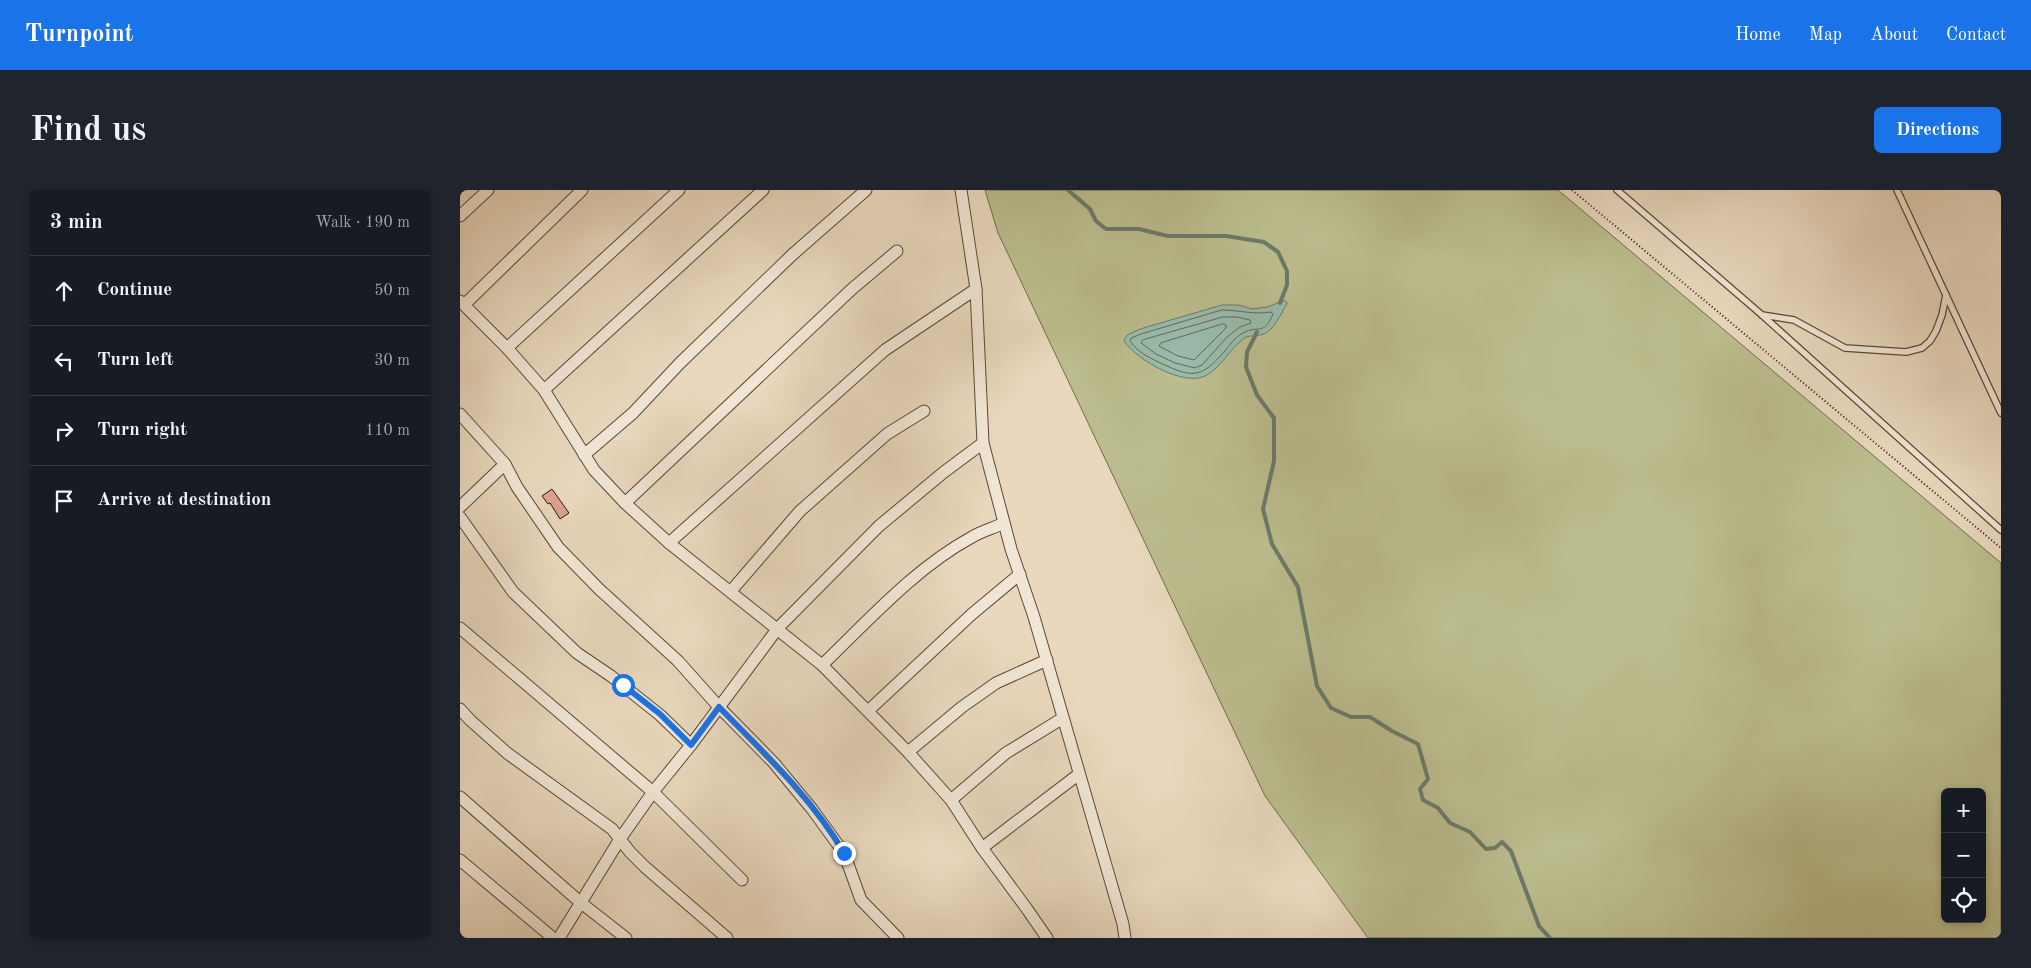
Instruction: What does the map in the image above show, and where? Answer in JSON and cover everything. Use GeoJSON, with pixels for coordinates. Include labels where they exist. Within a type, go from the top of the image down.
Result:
{"type":"FeatureCollection","features":[{"type":"Feature","properties":{"kind":"street"},"geometry":{"type":"LineString","coordinates":[[460,216],[488,190]]}},
{"type":"Feature","properties":{"kind":"street"},"geometry":{"type":"LineString","coordinates":[[582,190],[462,303],[507,348],[544,390],[594,470],[625,503],[669,543],[822,665],[869,710],[908,752],[951,800],[982,848],[1047,938]]}},
{"type":"Feature","properties":{"kind":"street"},"geometry":{"type":"LineString","coordinates":[[507,348],[679,190]]}},
{"type":"Feature","properties":{"kind":"street"},"geometry":{"type":"LineString","coordinates":[[544,390],[763,190]]}},
{"type":"Feature","properties":{"kind":"street"},"geometry":{"type":"LineString","coordinates":[[584,455],[633,413],[680,363],[792,255],[866,190]]}},
{"type":"Feature","properties":{"kind":"street"},"geometry":{"type":"LineString","coordinates":[[961,190],[976,289],[983,443],[1004,523],[1047,660],[1123,924],[1125,938]]}},
{"type":"Feature","properties":{"kind":"street"},"geometry":{"type":"LineString","coordinates":[[625,503],[852,289],[896,251]]}},
{"type":"Feature","properties":{"kind":"street"},"geometry":{"type":"LineString","coordinates":[[669,543],[885,350],[976,289]]}},
{"type":"Feature","properties":{"kind":"street"},"geometry":{"type":"LineString","coordinates":[[731,591],[800,511],[887,434],[924,411]]}},
{"type":"Feature","properties":{"kind":"street"},"geometry":{"type":"LineString","coordinates":[[460,414],[505,464],[517,487],[558,547],[598,589],[678,661],[719,707],[774,762],[844,853],[860,900],[898,938]]}},
{"type":"Feature","properties":{"kind":"street"},"geometry":{"type":"LineString","coordinates":[[558,938],[620,839],[653,792],[691,745],[778,628],[878,526],[983,443]]}},
{"type":"Feature","properties":{"kind":"street"},"geometry":{"type":"LineString","coordinates":[[460,507],[505,464]]}},
{"type":"Feature","properties":{"kind":"street"},"geometry":{"type":"LineString","coordinates":[[460,518],[513,592],[578,653],[660,714],[691,745]]}},
{"type":"Feature","properties":{"kind":"street"},"geometry":{"type":"LineString","coordinates":[[822,665],[899,592],[948,552],[974,536],[1004,523]]}},
{"type":"Feature","properties":{"kind":"street"},"geometry":{"type":"LineString","coordinates":[[869,710],[972,614],[1020,574]]}},
{"type":"Feature","properties":{"kind":"street"},"geometry":{"type":"LineString","coordinates":[[460,628],[653,792],[742,880]]}},
{"type":"Feature","properties":{"kind":"street"},"geometry":{"type":"LineString","coordinates":[[908,752],[962,707],[996,684],[1047,660]]}},
{"type":"Feature","properties":{"kind":"street"},"geometry":{"type":"LineString","coordinates":[[460,709],[507,753],[612,829],[645,867],[727,938]]}},
{"type":"Feature","properties":{"kind":"street"},"geometry":{"type":"LineString","coordinates":[[951,800],[1006,753],[1063,718]]}},
{"type":"Feature","properties":{"kind":"street"},"geometry":{"type":"LineString","coordinates":[[982,848],[1079,774]]}},
{"type":"Feature","properties":{"kind":"street"},"geometry":{"type":"LineString","coordinates":[[460,797],[580,902],[626,938]]}},
{"type":"Feature","properties":{"kind":"street"},"geometry":{"type":"LineString","coordinates":[[460,860],[553,938]]}},
{"type":"Feature","properties":{"kind":"lane"},"geometry":{"type":"LineString","coordinates":[[1617,190],[1762,315],[2001,530]]}},
{"type":"Feature","properties":{"kind":"lane"},"geometry":{"type":"LineString","coordinates":[[1897,190],[2001,413]]}},
{"type":"Feature","properties":{"kind":"lane"},"geometry":{"type":"LineString","coordinates":[[1762,315],[1794,320],[1845,348],[1906,352],[1922,348],[1930,341],[1936,331],[1946,295]]}},
{"type":"Feature","properties":{"kind":"path"},"geometry":{"type":"LineString","coordinates":[[1572,190],[2001,548]]}},
{"type":"Feature","properties":{"kind":"shaded area"},"geometry":{"type":"Polygon","coordinates":[[[985,190],[1558,190],[2001,563],[2001,938],[1368,938],[1265,796],[998,233],[985,190]]]}},
{"type":"Feature","properties":{"kind":"water"},"geometry":{"type":"Polygon","coordinates":[[[1286,301],[1287,304],[1268,332],[1244,338],[1212,372],[1198,378],[1174,375],[1150,364],[1124,341],[1127,335],[1140,329],[1222,305],[1238,305],[1252,309],[1268,307],[1286,301]]]}},
{"type":"Feature","properties":{"kind":"building"},"geometry":{"type":"Polygon","coordinates":[[[552,489],[569,513],[560,519],[550,503],[548,504],[542,496],[552,489]]]}},
{"type":"Feature","properties":{"kind":"waterway"},"geometry":{"type":"LineString","coordinates":[[1068,190],[1090,209],[1096,221],[1106,229],[1139,229],[1168,236],[1226,236],[1264,242],[1278,252],[1287,271],[1287,285],[1280,303]]}},
{"type":"Feature","properties":{"kind":"waterway"},"geometry":{"type":"LineString","coordinates":[[1257,332],[1247,352],[1246,367],[1257,395],[1274,418],[1274,461],[1263,509],[1272,544],[1298,587],[1317,686],[1331,708],[1351,717],[1370,717],[1418,744],[1428,779],[1420,789],[1423,800],[1438,808],[1450,823],[1470,832],[1486,849],[1495,848],[1502,842],[1511,851],[1539,926],[1550,938]]}},
{"type":"Feature","properties":{"kind":"route"},"geometry":{"type":"LineString","coordinates":[[623,685],[660,714],[691,745],[719,707],[774,762],[838,842],[844,853]]}}]}
